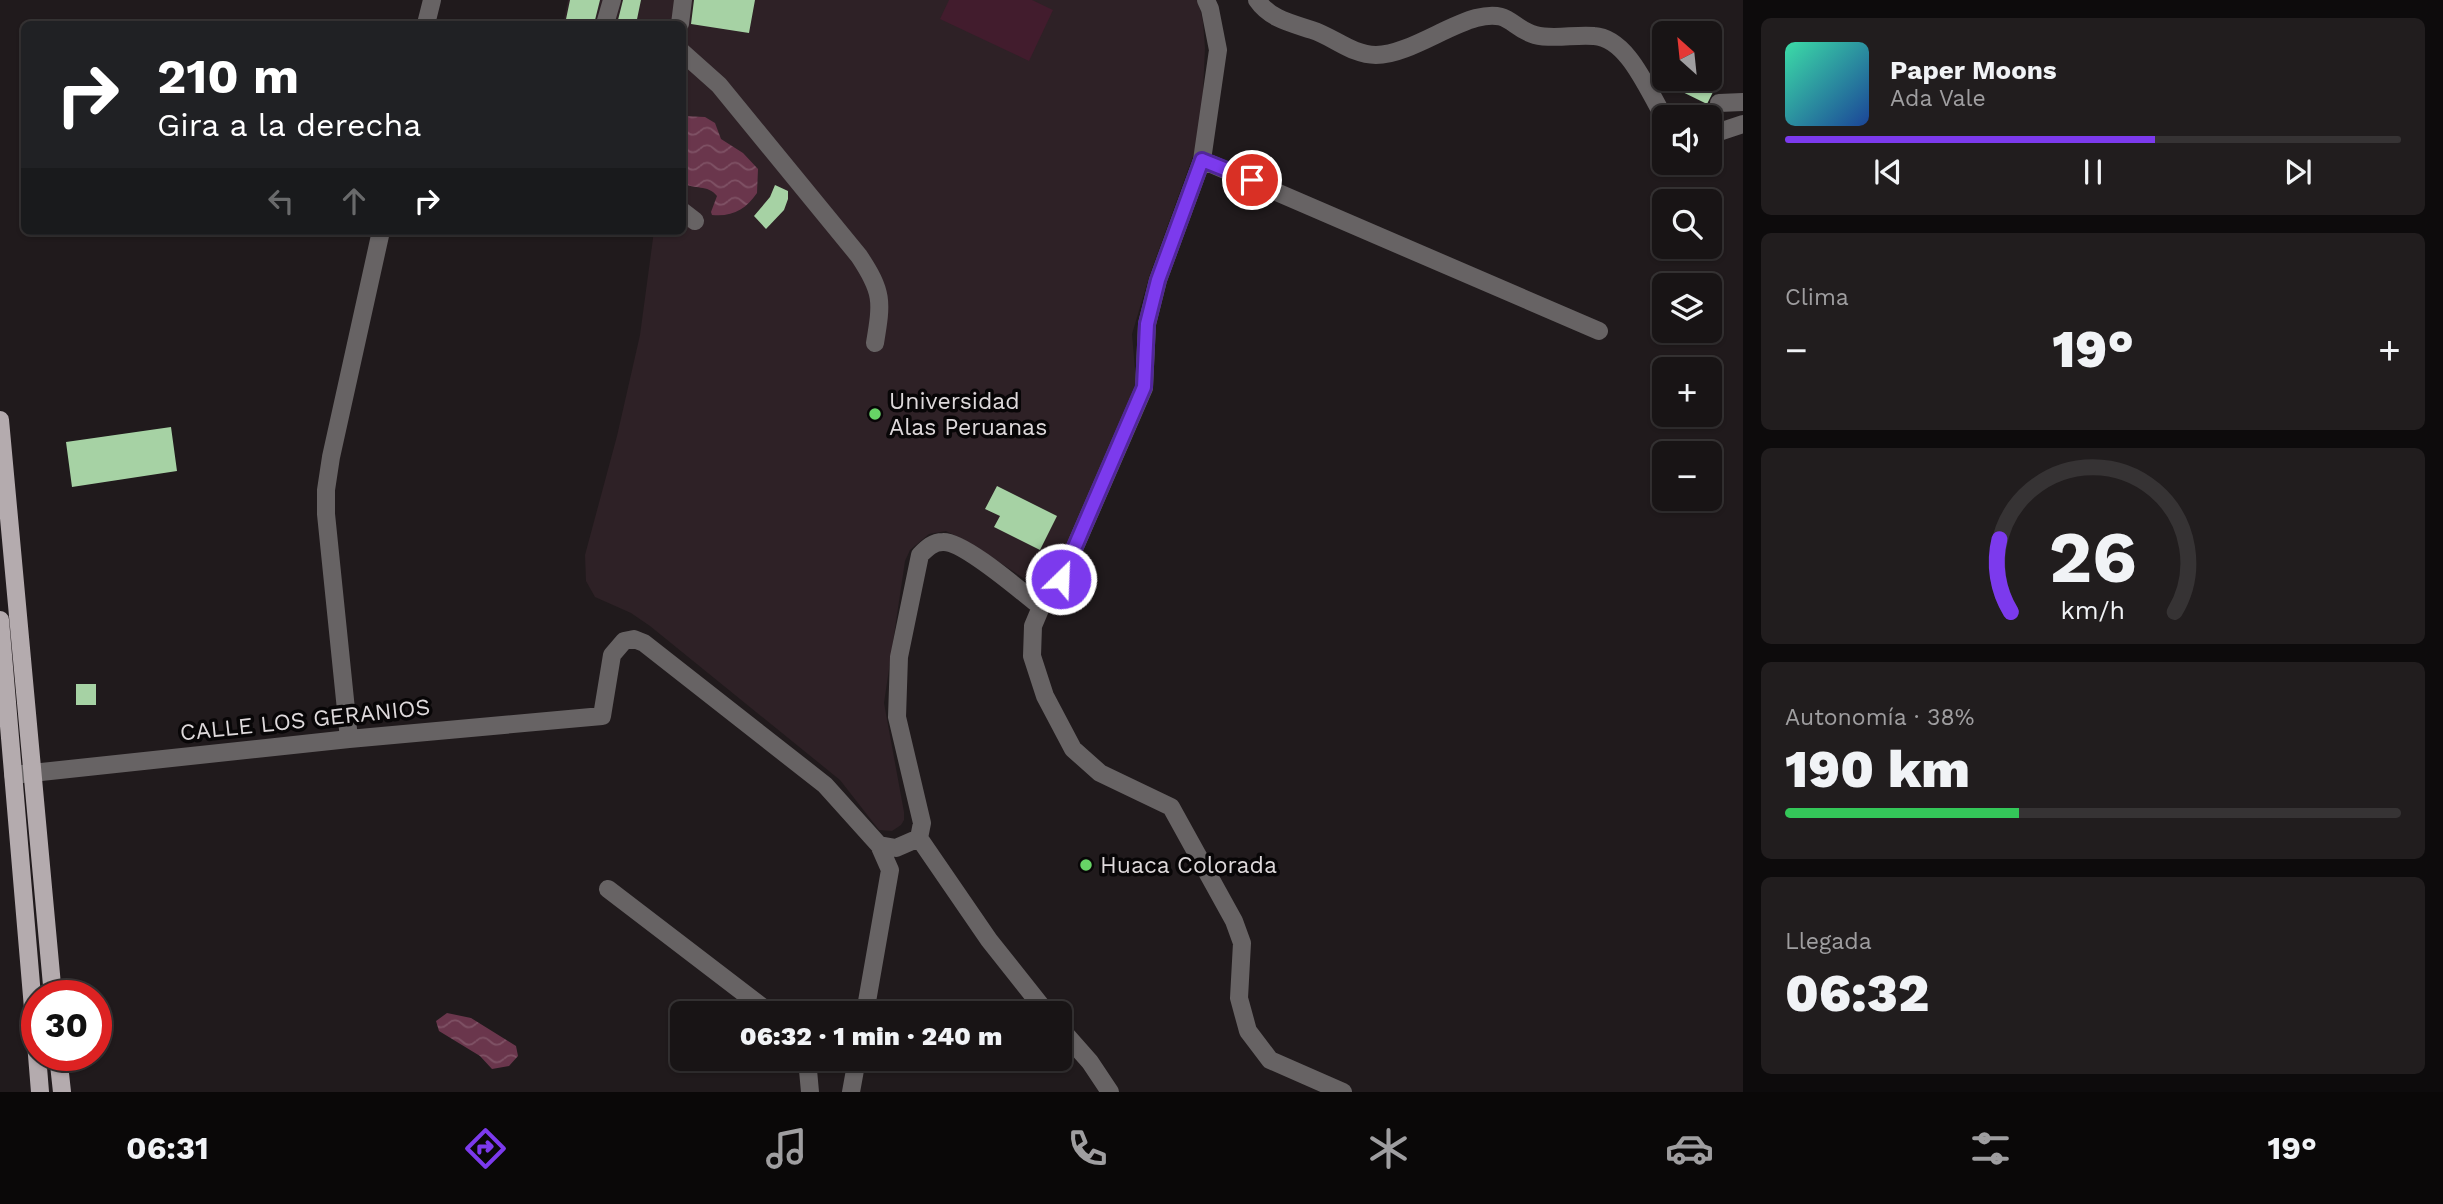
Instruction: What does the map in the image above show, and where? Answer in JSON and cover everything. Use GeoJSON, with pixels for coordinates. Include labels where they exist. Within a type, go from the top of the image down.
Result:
{"type":"FeatureCollection","features":[{"type":"Feature","properties":{"kind":"main road"},"geometry":{"type":"LineString","coordinates":[[0,420],[5,518],[33,774],[52,980]]}},
{"type":"Feature","properties":{"kind":"main road"},"geometry":{"type":"LineString","coordinates":[[0,620],[31,980]]}},
{"type":"Feature","properties":{"kind":"main road"},"geometry":{"type":"LineString","coordinates":[[38,1071],[40,1092]]}},
{"type":"Feature","properties":{"kind":"main road"},"geometry":{"type":"LineString","coordinates":[[59,1071],[61,1092]]}},
{"type":"Feature","properties":{"kind":"street"},"geometry":{"type":"LineString","coordinates":[[427,21],[432,0]]}},
{"type":"Feature","properties":{"kind":"street"},"geometry":{"type":"LineString","coordinates":[[607,21],[612,0]]}},
{"type":"Feature","properties":{"kind":"street"},"geometry":{"type":"LineString","coordinates":[[680,21],[683,0]]}},
{"type":"Feature","properties":{"kind":"street"},"geometry":{"type":"LineString","coordinates":[[1206,0],[1218,50],[1202,160],[1158,280],[1147,324],[1144,387],[1061,579],[1041,607],[1033,626],[1032,656],[1045,696],[1073,749],[1100,773],[1171,807],[1234,921],[1242,943],[1239,998],[1248,1031],[1270,1060],[1343,1092]]}},
{"type":"Feature","properties":{"kind":"street"},"geometry":{"type":"LineString","coordinates":[[1263,4],[1273,17],[1317,32],[1358,53],[1368,55],[1389,54],[1465,22],[1487,16],[1509,18],[1533,34],[1602,37],[1616,42],[1629,58],[1657,105]]}},
{"type":"Feature","properties":{"kind":"street"},"geometry":{"type":"LineString","coordinates":[[686,56],[719,85],[873,276],[881,306],[875,344]]}},
{"type":"Feature","properties":{"kind":"street"},"geometry":{"type":"LineString","coordinates":[[1719,103],[1743,102]]}},
{"type":"Feature","properties":{"kind":"street"},"geometry":{"type":"LineString","coordinates":[[1722,131],[1743,124]]}},
{"type":"Feature","properties":{"kind":"street"},"geometry":{"type":"LineString","coordinates":[[1202,160],[1599,331]]}},
{"type":"Feature","properties":{"kind":"street"},"geometry":{"type":"LineString","coordinates":[[349,739],[326,490],[380,235]]}},
{"type":"Feature","properties":{"kind":"street"},"geometry":{"type":"LineString","coordinates":[[1037,1001],[989,940],[919,838],[922,823],[897,717],[899,657],[920,555],[931,545],[946,541],[976,557],[1041,607]]}},
{"type":"Feature","properties":{"kind":"street","name":"CALLE LOS GERANIOS"},"geometry":{"type":"LineString","coordinates":[[13,775],[349,739],[602,716],[612,655],[624,641],[634,639],[644,643],[825,785],[879,845]]}},
{"type":"Feature","properties":{"kind":"street"},"geometry":{"type":"LineString","coordinates":[[879,845],[896,848],[919,838]]}},
{"type":"Feature","properties":{"kind":"street"},"geometry":{"type":"LineString","coordinates":[[867,1001],[890,870],[879,845]]}},
{"type":"Feature","properties":{"kind":"street"},"geometry":{"type":"LineString","coordinates":[[608,889],[754,1001]]}},
{"type":"Feature","properties":{"kind":"street"},"geometry":{"type":"LineString","coordinates":[[1072,1042],[1110,1092]]}},
{"type":"Feature","properties":{"kind":"street"},"geometry":{"type":"LineString","coordinates":[[808,1071],[810,1092]]}},
{"type":"Feature","properties":{"kind":"street"},"geometry":{"type":"LineString","coordinates":[[851,1092],[855,1071]]}},
{"type":"Feature","properties":{"kind":"shaded area","name":"Universidad Alas Peruanas"},"geometry":{"type":"Polygon","coordinates":[[[568,0],[1198,0],[1205,48],[1201,134],[1150,274],[1132,334],[1137,393],[1087,510],[1050,579],[1037,587],[970,543],[946,531],[929,534],[910,550],[905,561],[884,703],[904,812],[901,825],[892,831],[879,830],[840,780],[650,626],[631,613],[595,597],[586,581],[585,555],[617,436],[640,335],[653,235],[686,235],[686,21],[564,21],[568,0]]]}},
{"type":"Feature","properties":{"kind":"shaded area"},"geometry":{"type":"Polygon","coordinates":[[[949,0],[1032,0],[1053,10],[1029,61],[940,19],[949,0]]]}},
{"type":"Feature","properties":{"kind":"water"},"geometry":{"type":"Polygon","coordinates":[[[686,116],[705,117],[715,123],[721,139],[743,153],[758,169],[757,193],[743,208],[733,213],[712,215],[717,196],[705,188],[686,184],[686,116]]]}},
{"type":"Feature","properties":{"kind":"water"},"geometry":{"type":"Polygon","coordinates":[[[447,1013],[471,1018],[516,1046],[518,1056],[509,1066],[492,1069],[480,1056],[439,1031],[436,1021],[447,1013]]]}},
{"type":"Feature","properties":{"kind":"building"},"geometry":{"type":"Polygon","coordinates":[[[570,0],[600,0],[595,21],[566,21],[570,0]]]}},
{"type":"Feature","properties":{"kind":"building"},"geometry":{"type":"Polygon","coordinates":[[[623,0],[641,0],[637,21],[618,21],[623,0]]]}},
{"type":"Feature","properties":{"kind":"building"},"geometry":{"type":"Polygon","coordinates":[[[694,0],[755,0],[749,33],[691,24],[694,0]]]}},
{"type":"Feature","properties":{"kind":"building"},"geometry":{"type":"Polygon","coordinates":[[[1680,91],[1714,91],[1707,104],[1680,91]]]}},
{"type":"Feature","properties":{"kind":"building"},"geometry":{"type":"Polygon","coordinates":[[[775,185],[788,191],[788,199],[784,210],[766,229],[754,216],[770,197],[775,185]]]}},
{"type":"Feature","properties":{"kind":"building"},"geometry":{"type":"Polygon","coordinates":[[[171,427],[177,471],[72,487],[66,442],[171,427]]]}},
{"type":"Feature","properties":{"kind":"building"},"geometry":{"type":"Polygon","coordinates":[[[997,486],[1057,516],[1040,550],[994,527],[1000,516],[985,509],[997,486]]]}},
{"type":"Feature","properties":{"kind":"building"},"geometry":{"type":"Polygon","coordinates":[[[76,684],[96,684],[96,705],[76,705],[76,684]]]}},
{"type":"Feature","properties":{"kind":"place","name":"Universidad Alas Peruanas"},"geometry":{"type":"Point","coordinates":[875,414]}},
{"type":"Feature","properties":{"kind":"place","name":"Huaca Colorada"},"geometry":{"type":"Point","coordinates":[1086,865]}},
{"type":"Feature","properties":{"kind":"route"},"geometry":{"type":"LineString","coordinates":[[1061,579],[1144,387],[1147,324],[1158,280],[1202,160],[1252,180]]}}]}
